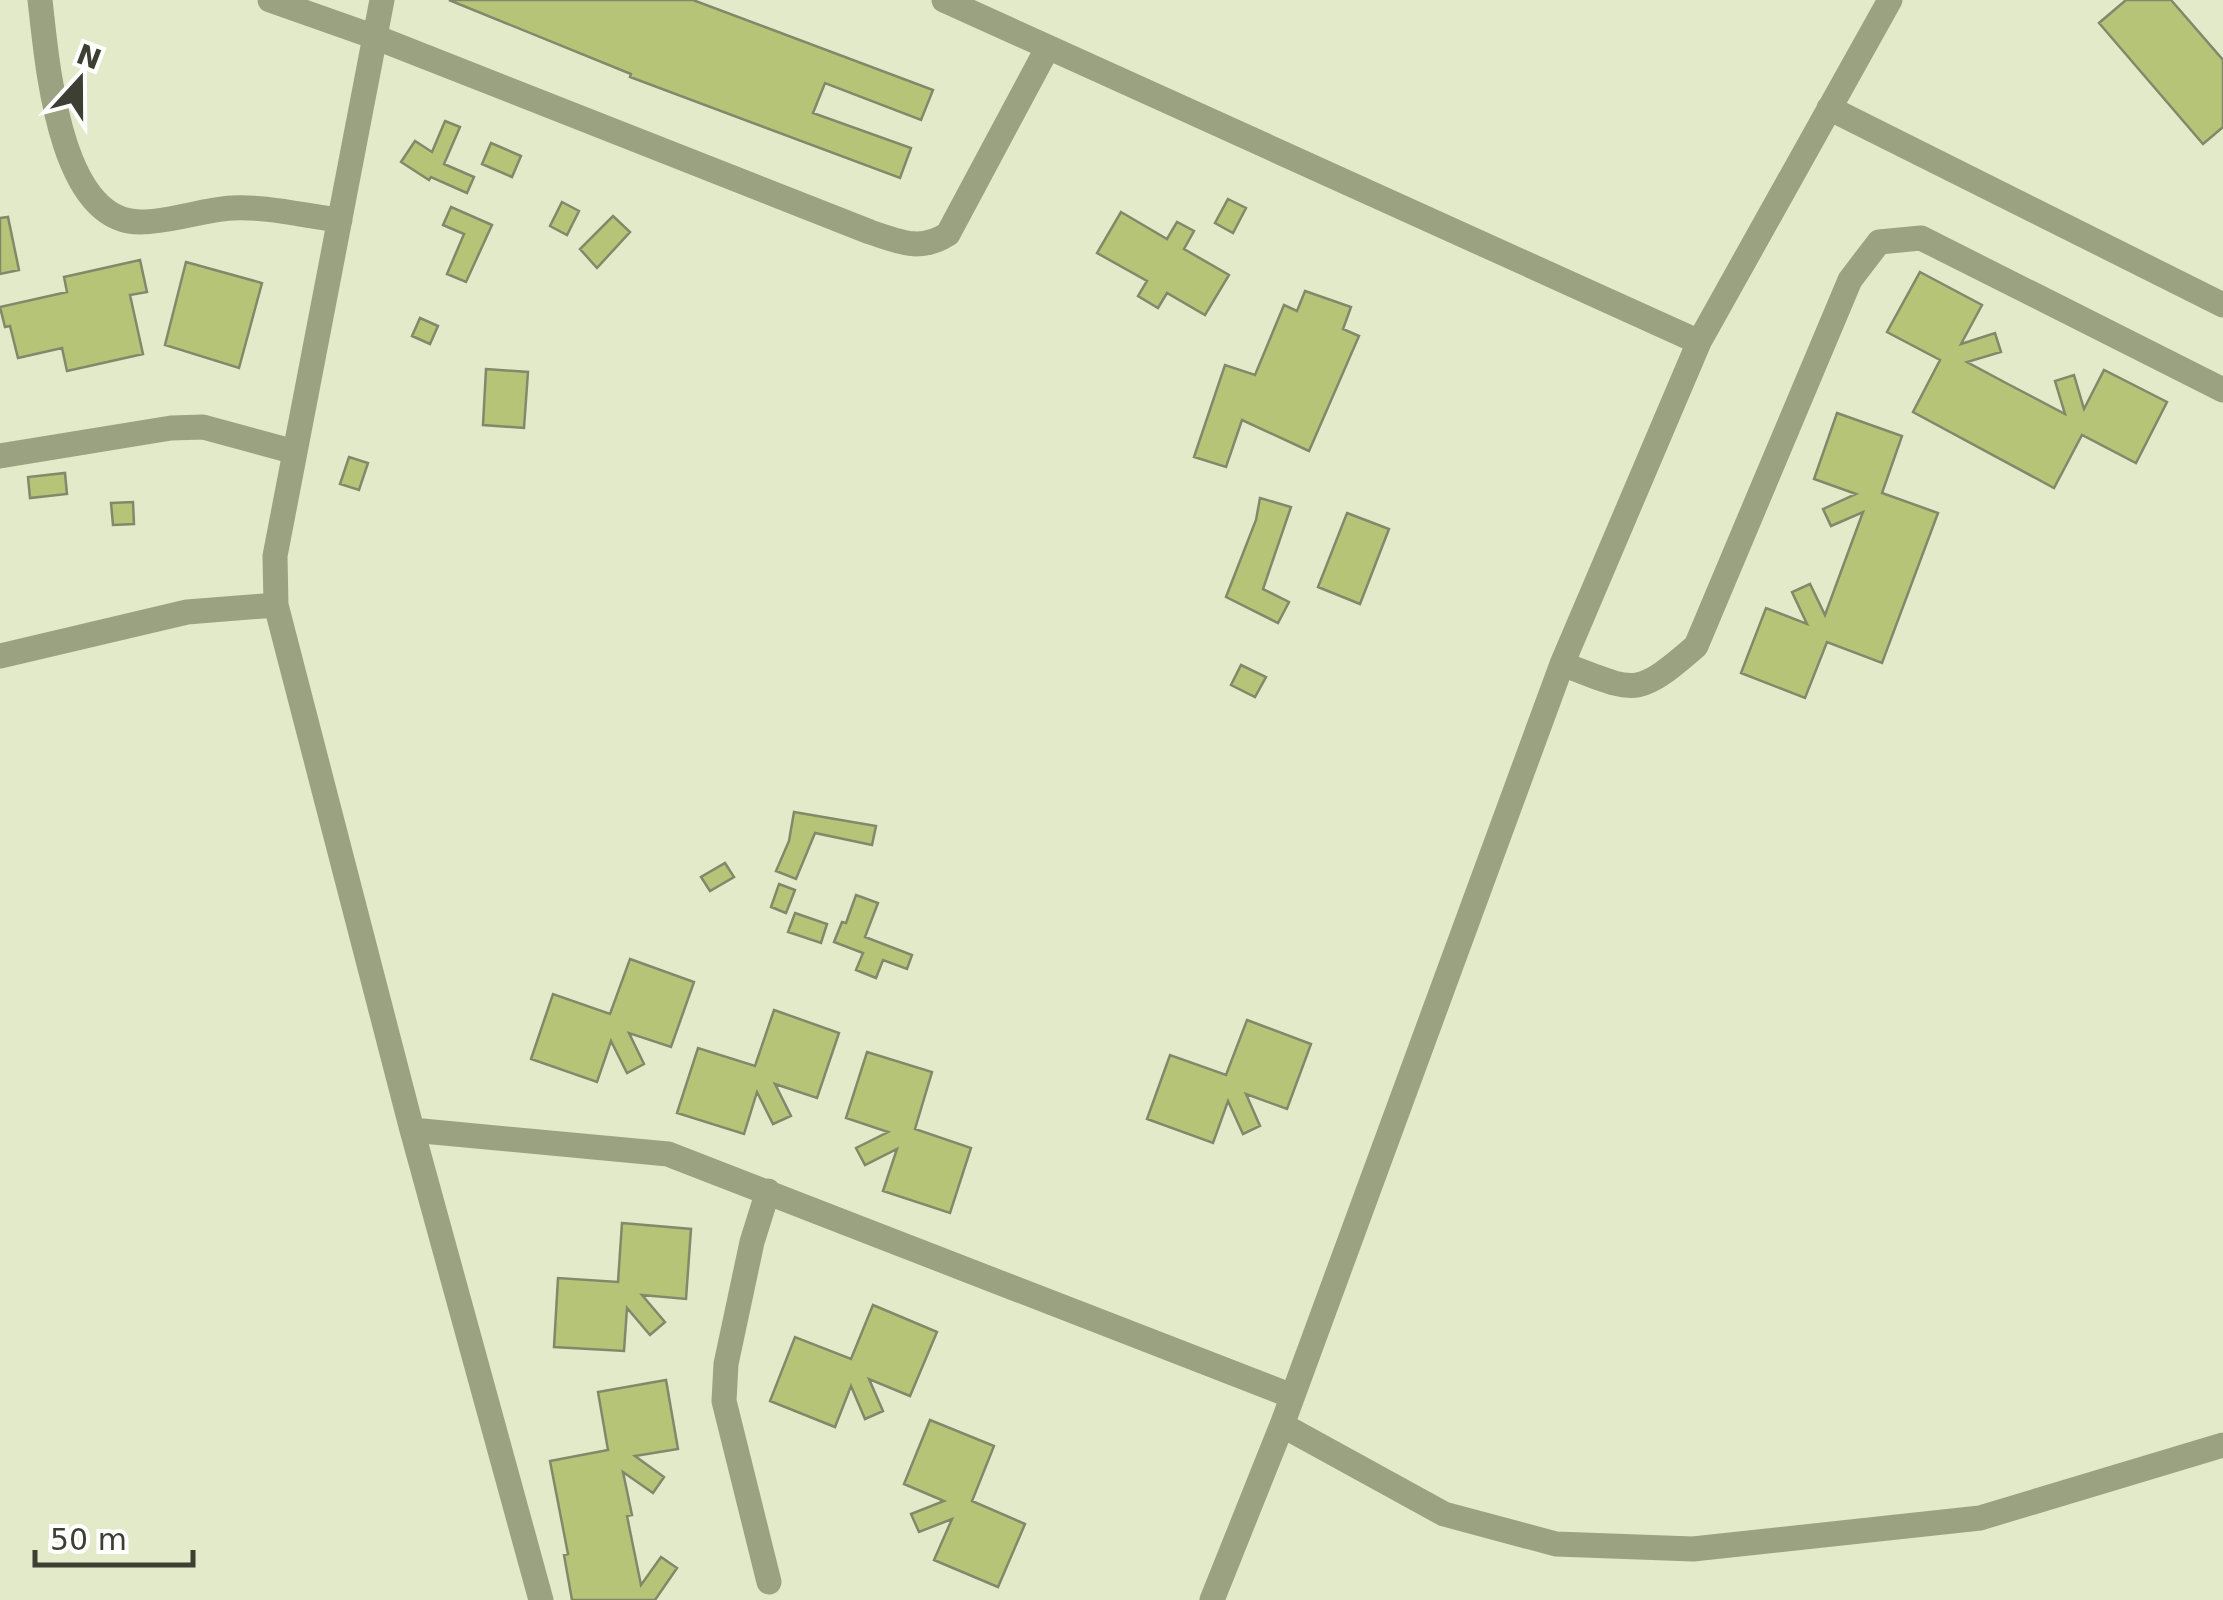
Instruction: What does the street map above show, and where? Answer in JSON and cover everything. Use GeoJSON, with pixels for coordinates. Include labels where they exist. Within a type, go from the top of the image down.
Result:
{"type":"FeatureCollection","features":[{"type":"Feature","properties":{"kind":"street"},"geometry":{"type":"LineString","coordinates":[[40,0],[48,78],[71,165],[99,208],[137,223],[235,208],[340,220]]}},
{"type":"Feature","properties":{"kind":"street"},"geometry":{"type":"LineString","coordinates":[[270,0],[375,37],[870,232],[902,243],[930,245],[948,234],[1048,47]]}},
{"type":"Feature","properties":{"kind":"street"},"geometry":{"type":"LineString","coordinates":[[382,0],[274,556],[276,606],[412,1130],[541,1600]]}},
{"type":"Feature","properties":{"kind":"street"},"geometry":{"type":"LineString","coordinates":[[944,0],[1699,342]]}},
{"type":"Feature","properties":{"kind":"street"},"geometry":{"type":"LineString","coordinates":[[1212,1600],[1282,1425],[1562,664],[1699,342],[1890,0]]}},
{"type":"Feature","properties":{"kind":"street"},"geometry":{"type":"LineString","coordinates":[[1829,108],[2223,306]]}},
{"type":"Feature","properties":{"kind":"street"},"geometry":{"type":"LineString","coordinates":[[1562,664],[1627,688],[1656,680],[1696,646],[1850,280],[1880,242],[1921,238],[2223,390]]}},
{"type":"Feature","properties":{"kind":"street"},"geometry":{"type":"LineString","coordinates":[[0,456],[171,428],[202,427],[295,452]]}},
{"type":"Feature","properties":{"kind":"street"},"geometry":{"type":"LineString","coordinates":[[0,656],[186,612],[276,606]]}},
{"type":"Feature","properties":{"kind":"street"},"geometry":{"type":"LineString","coordinates":[[412,1130],[668,1154],[1292,1396]]}},
{"type":"Feature","properties":{"kind":"street"},"geometry":{"type":"LineString","coordinates":[[768,1190],[744,1276],[726,1364],[724,1400],[768,1582]]}},
{"type":"Feature","properties":{"kind":"street"},"geometry":{"type":"LineString","coordinates":[[1282,1425],[1444,1514],[1556,1544],[1693,1548],[1980,1518],[2223,1445]]}},
{"type":"Feature","properties":{"kind":"building"},"geometry":{"type":"Polygon","coordinates":[[[449,0],[693,0],[933,90],[921,120],[825,83],[813,113],[911,148],[900,178],[630,77],[631,74],[449,0]]]}},
{"type":"Feature","properties":{"kind":"building"},"geometry":{"type":"Polygon","coordinates":[[[2126,0],[2171,0],[2223,60],[2223,127],[2203,144],[2099,23],[2126,0]]]}},
{"type":"Feature","properties":{"kind":"building"},"geometry":{"type":"Polygon","coordinates":[[[445,121],[460,127],[444,164],[474,177],[467,193],[431,177],[429,180],[401,162],[415,141],[432,152],[445,121]]]}},
{"type":"Feature","properties":{"kind":"building"},"geometry":{"type":"Polygon","coordinates":[[[491,143],[521,156],[512,177],[482,164],[491,143]]]}},
{"type":"Feature","properties":{"kind":"building"},"geometry":{"type":"Polygon","coordinates":[[[1228,199],[1246,208],[1233,233],[1215,223],[1228,199]]]}},
{"type":"Feature","properties":{"kind":"building"},"geometry":{"type":"Polygon","coordinates":[[[562,202],[579,211],[567,235],[550,226],[562,202]]]}},
{"type":"Feature","properties":{"kind":"building"},"geometry":{"type":"Polygon","coordinates":[[[451,207],[492,225],[466,282],[447,274],[464,234],[443,225],[451,207]]]}},
{"type":"Feature","properties":{"kind":"building"},"geometry":{"type":"Polygon","coordinates":[[[1121,212],[1167,239],[1177,222],[1194,231],[1184,249],[1229,275],[1205,315],[1167,293],[1158,308],[1138,296],[1147,281],[1097,253],[1121,212]]]}},
{"type":"Feature","properties":{"kind":"building"},"geometry":{"type":"Polygon","coordinates":[[[613,216],[630,232],[597,268],[580,249],[613,216]]]}},
{"type":"Feature","properties":{"kind":"building"},"geometry":{"type":"Polygon","coordinates":[[[8,217],[19,270],[0,274],[0,218],[8,217]]]}},
{"type":"Feature","properties":{"kind":"building"},"geometry":{"type":"Polygon","coordinates":[[[140,260],[147,292],[130,295],[143,354],[67,371],[62,348],[18,358],[10,326],[5,327],[0,307],[67,292],[64,277],[140,260]]]}},
{"type":"Feature","properties":{"kind":"building"},"geometry":{"type":"Polygon","coordinates":[[[186,262],[262,283],[239,368],[165,345],[186,262]]]}},
{"type":"Feature","properties":{"kind":"building"},"geometry":{"type":"Polygon","coordinates":[[[1920,272],[1982,305],[1961,344],[1995,333],[2001,352],[1967,362],[2006,383],[2065,414],[2055,381],[2074,375],[2084,409],[2104,370],[2167,402],[2136,463],[2082,435],[2054,488],[1913,412],[1940,360],[1887,332],[1920,272]]]}},
{"type":"Feature","properties":{"kind":"building"},"geometry":{"type":"Polygon","coordinates":[[[1305,291],[1351,307],[1343,329],[1359,336],[1309,451],[1242,420],[1226,467],[1194,457],[1225,365],[1255,375],[1284,305],[1297,311],[1305,291]]]}},
{"type":"Feature","properties":{"kind":"building"},"geometry":{"type":"Polygon","coordinates":[[[420,318],[438,326],[430,344],[412,336],[420,318]]]}},
{"type":"Feature","properties":{"kind":"building"},"geometry":{"type":"Polygon","coordinates":[[[486,369],[528,372],[524,428],[483,425],[486,369]]]}},
{"type":"Feature","properties":{"kind":"building"},"geometry":{"type":"Polygon","coordinates":[[[1837,413],[1902,436],[1882,493],[1938,513],[1882,663],[1827,642],[1805,698],[1741,673],[1766,608],[1807,624],[1792,592],[1810,584],[1825,615],[1863,512],[1831,526],[1823,509],[1856,494],[1814,479],[1837,413]]]}},
{"type":"Feature","properties":{"kind":"building"},"geometry":{"type":"Polygon","coordinates":[[[349,457],[368,463],[359,490],[340,484],[349,457]]]}},
{"type":"Feature","properties":{"kind":"building"},"geometry":{"type":"Polygon","coordinates":[[[65,473],[67,494],[30,498],[28,477],[65,473]]]}},
{"type":"Feature","properties":{"kind":"building"},"geometry":{"type":"Polygon","coordinates":[[[1260,498],[1291,507],[1263,589],[1289,602],[1278,623],[1226,597],[1256,520],[1260,498]]]}},
{"type":"Feature","properties":{"kind":"building"},"geometry":{"type":"Polygon","coordinates":[[[133,502],[134,524],[113,525],[111,503],[133,502]]]}},
{"type":"Feature","properties":{"kind":"building"},"geometry":{"type":"Polygon","coordinates":[[[1347,513],[1389,529],[1360,604],[1318,587],[1347,513]]]}},
{"type":"Feature","properties":{"kind":"building"},"geometry":{"type":"Polygon","coordinates":[[[1241,665],[1266,677],[1255,697],[1231,685],[1241,665]]]}},
{"type":"Feature","properties":{"kind":"building"},"geometry":{"type":"Polygon","coordinates":[[[794,812],[876,826],[872,845],[815,833],[796,879],[776,871],[789,841],[794,812]]]}},
{"type":"Feature","properties":{"kind":"building"},"geometry":{"type":"Polygon","coordinates":[[[725,863],[734,877],[710,891],[701,877],[725,863]]]}},
{"type":"Feature","properties":{"kind":"building"},"geometry":{"type":"Polygon","coordinates":[[[779,884],[795,890],[786,913],[771,907],[779,884]]]}},
{"type":"Feature","properties":{"kind":"building"},"geometry":{"type":"Polygon","coordinates":[[[856,895],[878,903],[865,937],[912,955],[907,969],[883,960],[876,978],[856,970],[863,953],[834,942],[856,895]]]}},
{"type":"Feature","properties":{"kind":"building"},"geometry":{"type":"Polygon","coordinates":[[[795,913],[827,924],[821,943],[788,932],[795,913]]]}},
{"type":"Feature","properties":{"kind":"building"},"geometry":{"type":"Polygon","coordinates":[[[630,959],[694,982],[671,1047],[629,1033],[644,1064],[627,1073],[611,1041],[597,1082],[531,1059],[553,994],[610,1014],[630,959]]]}},
{"type":"Feature","properties":{"kind":"building"},"geometry":{"type":"Polygon","coordinates":[[[774,1010],[839,1033],[817,1098],[775,1084],[791,1116],[773,1124],[757,1092],[744,1134],[677,1113],[698,1048],[755,1066],[774,1010]]]}},
{"type":"Feature","properties":{"kind":"building"},"geometry":{"type":"Polygon","coordinates":[[[1247,1020],[1311,1044],[1287,1109],[1246,1094],[1260,1126],[1243,1134],[1228,1101],[1213,1143],[1147,1119],[1170,1055],[1226,1075],[1247,1020]]]}},
{"type":"Feature","properties":{"kind":"building"},"geometry":{"type":"Polygon","coordinates":[[[867,1052],[932,1072],[915,1129],[971,1148],[950,1213],[883,1191],[897,1149],[865,1165],[856,1148],[888,1132],[846,1118],[867,1052]]]}},
{"type":"Feature","properties":{"kind":"building"},"geometry":{"type":"Polygon","coordinates":[[[622,1223],[691,1229],[686,1299],[642,1295],[665,1322],[650,1335],[627,1308],[624,1351],[554,1347],[558,1278],[618,1282],[622,1223]]]}},
{"type":"Feature","properties":{"kind":"building"},"geometry":{"type":"Polygon","coordinates":[[[873,1305],[937,1332],[910,1396],[869,1379],[883,1411],[865,1419],[851,1386],[835,1427],[770,1401],[795,1337],[851,1359],[873,1305]]]}},
{"type":"Feature","properties":{"kind":"building"},"geometry":{"type":"Polygon","coordinates":[[[666,1380],[678,1449],[635,1456],[664,1477],[653,1493],[623,1472],[641,1585],[661,1557],[677,1568],[655,1600],[572,1600],[564,1555],[568,1554],[550,1461],[608,1450],[598,1392],[666,1380]]]}},
{"type":"Feature","properties":{"kind":"building"},"geometry":{"type":"Polygon","coordinates":[[[930,1420],[994,1446],[972,1501],[1025,1524],[998,1587],[934,1560],[952,1519],[919,1532],[911,1514],[944,1501],[904,1484],[930,1420]]]}}]}
